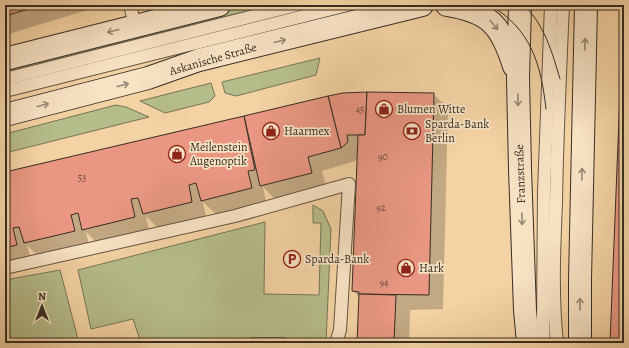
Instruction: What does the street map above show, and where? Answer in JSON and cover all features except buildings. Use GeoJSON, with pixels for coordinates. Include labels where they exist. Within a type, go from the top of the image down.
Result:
{"type":"FeatureCollection","features":[{"type":"Feature","properties":{"kind":"main road"},"geometry":{"type":"LineString","coordinates":[[5,59],[219,5]]}},
{"type":"Feature","properties":{"kind":"main road","name":"Askanische Straße"},"geometry":{"type":"LineString","coordinates":[[5,115],[148,78],[199,60],[422,5]]}},
{"type":"Feature","properties":{"kind":"main road"},"geometry":{"type":"LineString","coordinates":[[447,5],[465,8],[483,15],[490,20],[504,40],[518,79]]}},
{"type":"Feature","properties":{"kind":"main road","name":"Franzstraße"},"geometry":{"type":"LineString","coordinates":[[520,5],[518,79],[525,310],[528,343]]}},
{"type":"Feature","properties":{"kind":"main road"},"geometry":{"type":"LineString","coordinates":[[580,343],[580,247],[586,5]]}},
{"type":"Feature","properties":{"kind":"lane"},"geometry":{"type":"LineString","coordinates":[[130,5],[135,26]]}},
{"type":"Feature","properties":{"kind":"lane"},"geometry":{"type":"LineString","coordinates":[[5,79],[297,5]]}},
{"type":"Feature","properties":{"kind":"lane"},"geometry":{"type":"LineString","coordinates":[[5,91],[348,5]]}},
{"type":"Feature","properties":{"kind":"lane"},"geometry":{"type":"LineString","coordinates":[[544,343],[544,192],[551,5]]}},
{"type":"Feature","properties":{"kind":"lane"},"geometry":{"type":"LineString","coordinates":[[557,343],[555,321],[555,224],[563,5]]}},
{"type":"Feature","properties":{"kind":"lane"},"geometry":{"type":"LineString","coordinates":[[5,268],[235,216],[349,184],[340,330],[336,343]]}},
{"type":"Feature","properties":{"kind":"green space"},"geometry":{"type":"Polygon","coordinates":[[[244,5],[250,5],[251,13],[5,74],[5,67],[16,62],[244,5]]]}},
{"type":"Feature","properties":{"kind":"green space"},"geometry":{"type":"Polygon","coordinates":[[[320,58],[316,75],[236,96],[225,93],[222,82],[320,58]]]}},
{"type":"Feature","properties":{"kind":"green space"},"geometry":{"type":"Polygon","coordinates":[[[211,83],[215,96],[209,102],[165,113],[140,101],[211,83]]]}},
{"type":"Feature","properties":{"kind":"green space"},"geometry":{"type":"Polygon","coordinates":[[[116,105],[126,107],[149,117],[5,153],[5,134],[116,105]]]}},
{"type":"Feature","properties":{"kind":"green space"},"geometry":{"type":"Polygon","coordinates":[[[313,205],[323,211],[331,229],[326,343],[141,343],[133,319],[91,329],[78,270],[265,222],[264,294],[319,295],[321,223],[313,223],[313,205]]]}},
{"type":"Feature","properties":{"kind":"green space"},"geometry":{"type":"Polygon","coordinates":[[[60,270],[79,343],[5,343],[5,280],[60,270]]]}},
{"type":"Feature","properties":{"kind":"tram line"},"geometry":{"type":"LineString","coordinates":[[490,5],[515,25],[532,49],[541,77],[546,109]]}},
{"type":"Feature","properties":{"kind":"tram line"},"geometry":{"type":"LineString","coordinates":[[524,5],[543,31],[551,49],[560,79]]}},
{"type":"Feature","properties":{"kind":"place","name":"Blumen Witte"},"geometry":{"type":"Point","coordinates":[384,109]}},
{"type":"Feature","properties":{"kind":"place","name":"Haarmex"},"geometry":{"type":"Point","coordinates":[271,131]}},
{"type":"Feature","properties":{"kind":"place","name":"Sparda-Bank Berlin"},"geometry":{"type":"Point","coordinates":[412,131]}},
{"type":"Feature","properties":{"kind":"place","name":"Meilenstein Augenoptik"},"geometry":{"type":"Point","coordinates":[177,154]}},
{"type":"Feature","properties":{"kind":"place","name":"Sparda-Bank"},"geometry":{"type":"Point","coordinates":[292,259]}},
{"type":"Feature","properties":{"kind":"place","name":"Hark"},"geometry":{"type":"Point","coordinates":[406,268]}}]}
